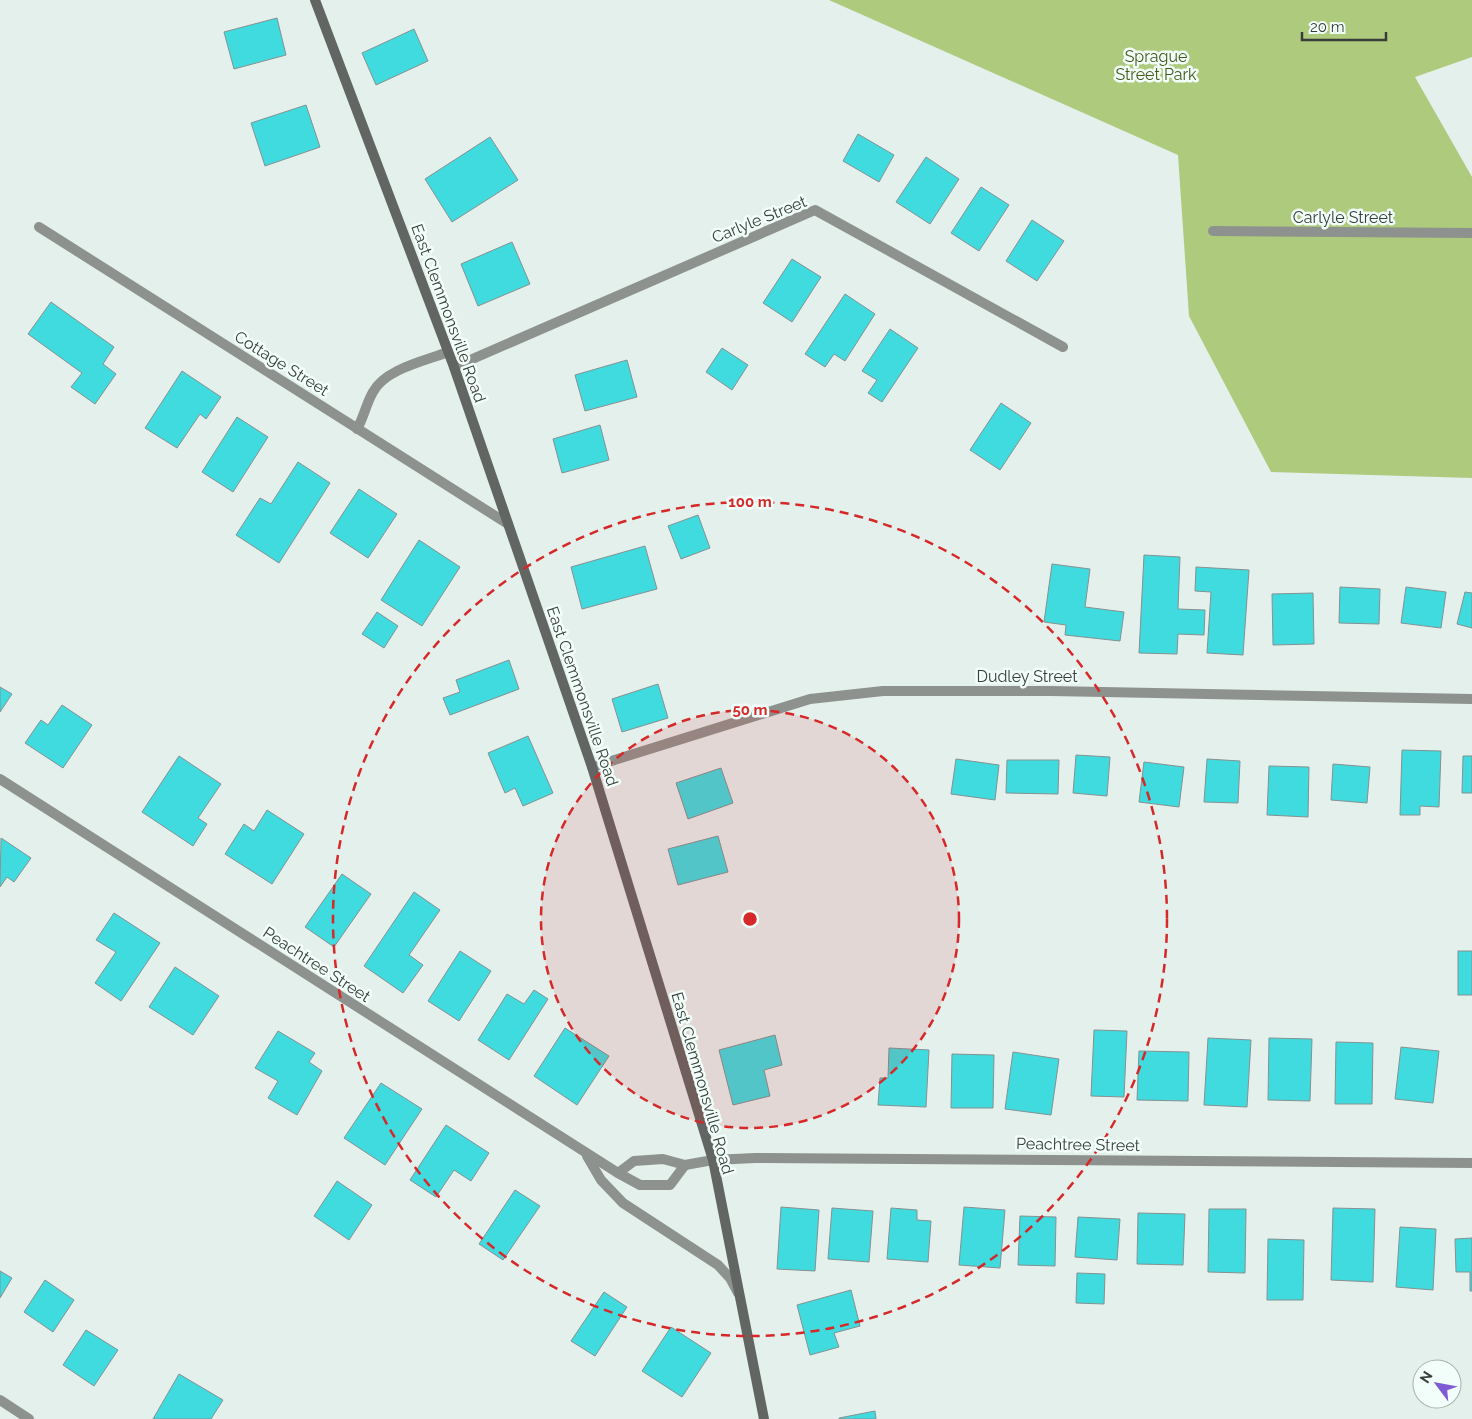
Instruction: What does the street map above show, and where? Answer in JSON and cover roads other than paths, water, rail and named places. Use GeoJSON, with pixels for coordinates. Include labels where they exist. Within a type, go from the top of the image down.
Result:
{"type":"FeatureCollection","features":[{"type":"Feature","properties":{"kind":"main road","name":"East Clemmonsville Road"},"geometry":{"type":"LineString","coordinates":[[316,0],[454,367],[592,767],[713,1160],[764,1419]]}},
{"type":"Feature","properties":{"kind":"street","name":"Carlyle Street"},"geometry":{"type":"LineString","coordinates":[[454,367],[815,210],[1064,347]]}},
{"type":"Feature","properties":{"kind":"street","name":"Cottage Street"},"geometry":{"type":"LineString","coordinates":[[39,227],[508,524]]}},
{"type":"Feature","properties":{"kind":"street","name":"Carlyle Street"},"geometry":{"type":"LineString","coordinates":[[1213,231],[1472,233]]}},
{"type":"Feature","properties":{"kind":"street"},"geometry":{"type":"LineString","coordinates":[[357,428],[374,390],[380,383],[394,373],[448,352]]}},
{"type":"Feature","properties":{"kind":"street","name":"Dudley Street"},"geometry":{"type":"LineString","coordinates":[[592,767],[810,699],[883,690],[1051,691],[1472,699]]}},
{"type":"Feature","properties":{"kind":"street","name":"Peachtree Street"},"geometry":{"type":"LineString","coordinates":[[0,779],[618,1173],[640,1185],[670,1185],[685,1165]]}},
{"type":"Feature","properties":{"kind":"street"},"geometry":{"type":"LineString","coordinates":[[585,1153],[601,1180],[623,1203],[718,1265],[730,1278],[739,1294]]}},
{"type":"Feature","properties":{"kind":"street","name":"Peachtree Street"},"geometry":{"type":"LineString","coordinates":[[618,1173],[634,1161],[663,1159],[685,1165],[713,1160],[755,1158],[1472,1163]]}},
{"type":"Feature","properties":{"kind":"street"},"geometry":{"type":"LineString","coordinates":[[0,1400],[28,1419]]}},
{"type":"Feature","properties":{"kind":"park label","name":"Sprague Street Park"},"geometry":{"type":"Point","coordinates":[1156,65]}}]}
